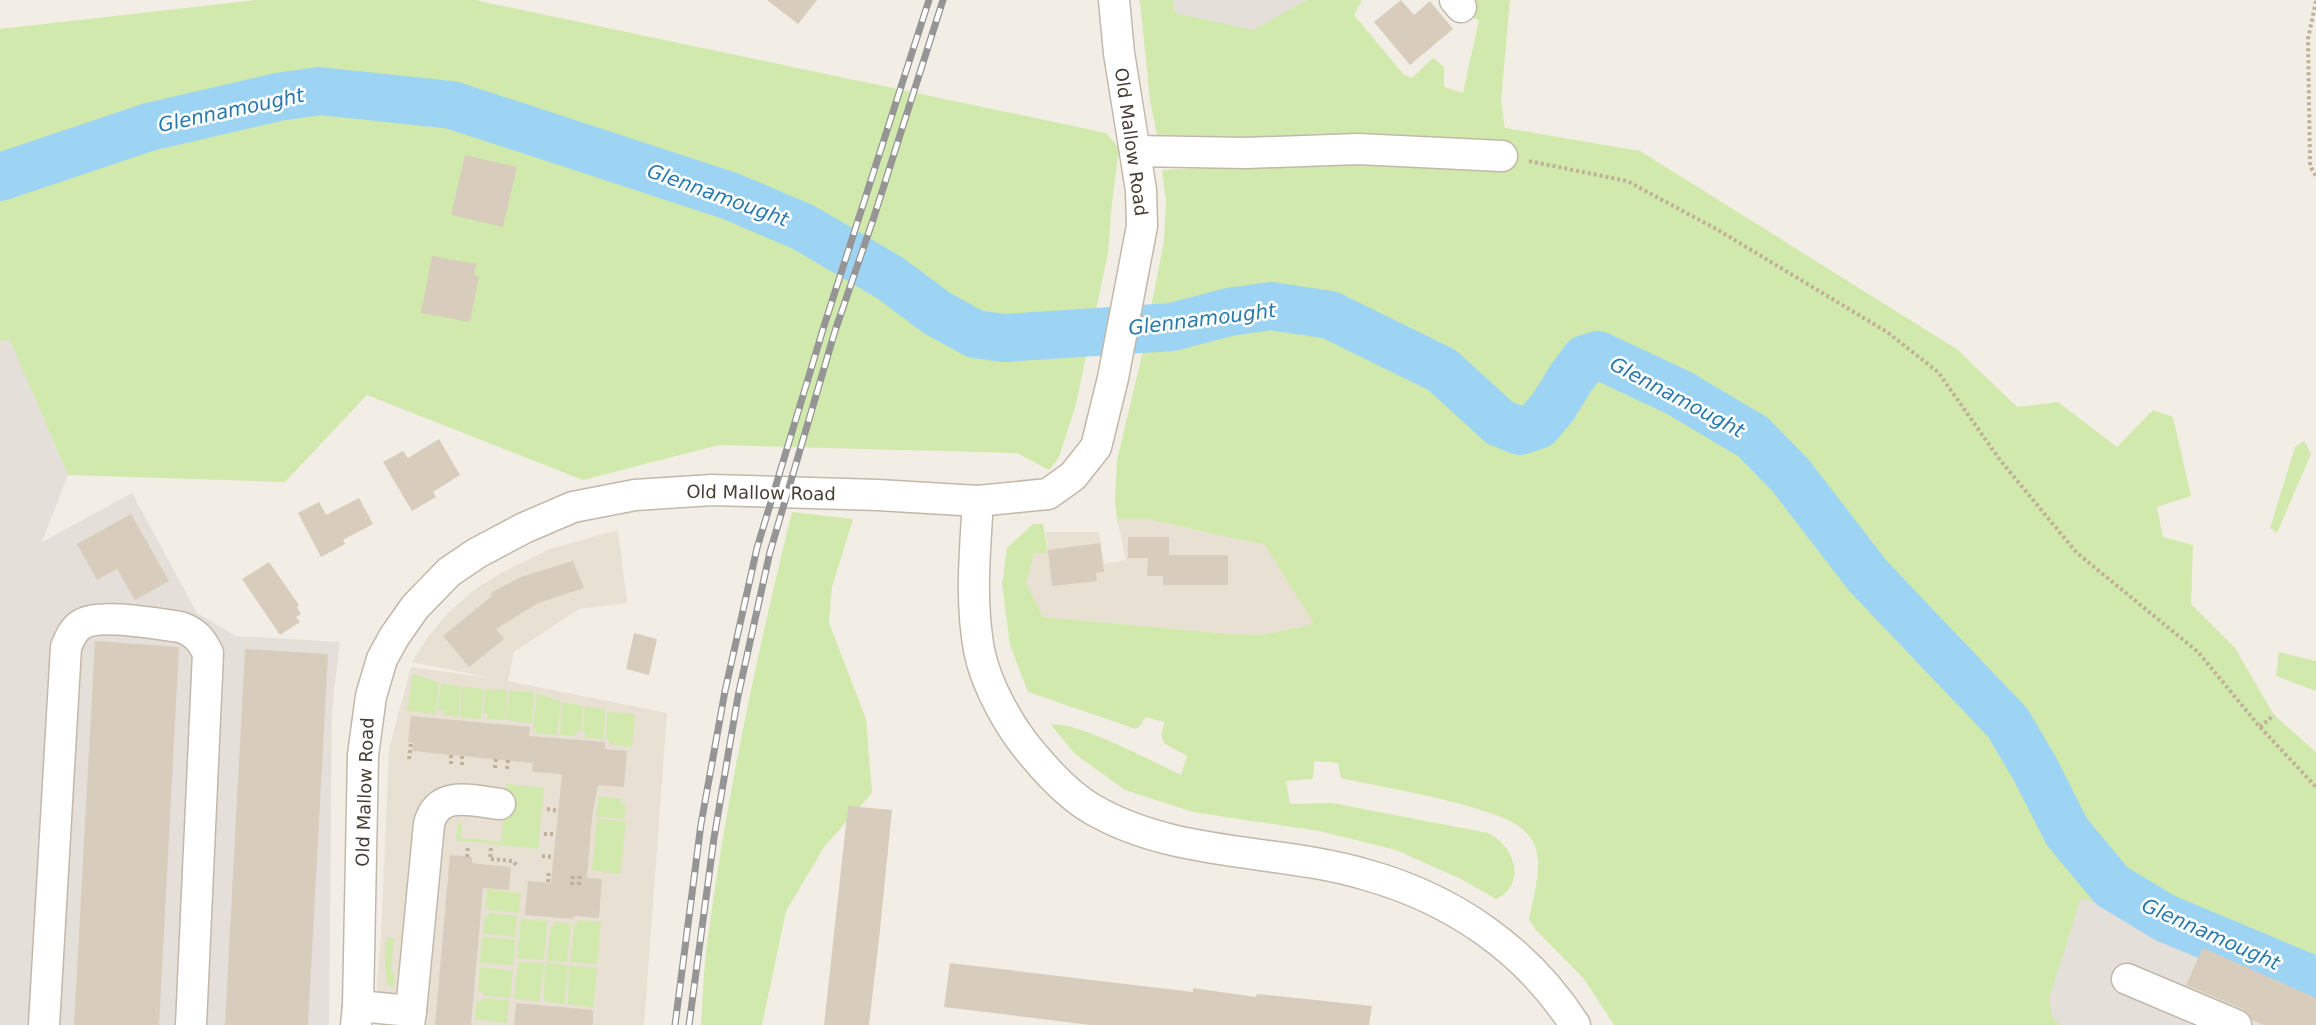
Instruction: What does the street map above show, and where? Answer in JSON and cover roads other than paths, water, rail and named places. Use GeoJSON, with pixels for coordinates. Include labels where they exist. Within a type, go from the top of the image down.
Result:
{"type":"FeatureCollection","features":[{"type":"Feature","properties":{"kind":"street","name":"Old Mallow Road"},"geometry":{"type":"LineString","coordinates":[[357,1015],[363,755],[369,705],[376,676],[389,645],[415,607],[449,572],[486,548],[524,528],[573,507],[635,495],[712,490],[878,495],[978,501],[1048,494],[1073,476],[1096,447],[1113,378],[1142,226],[1141,190],[1119,53],[1114,0]]}},
{"type":"Feature","properties":{"kind":"street"},"geometry":{"type":"LineString","coordinates":[[1135,151],[1246,153],[1358,149],[1502,156]]}},
{"type":"Feature","properties":{"kind":"street"},"geometry":{"type":"LineString","coordinates":[[978,501],[973,593],[980,652],[989,680],[1005,714],[1023,743],[1052,777],[1090,808],[1137,830],[1201,847],[1310,863],[1366,874],[1411,889],[1454,910],[1495,936],[1526,964],[1559,1001],[1575,1025]]}},
{"type":"Feature","properties":{"kind":"street"},"geometry":{"type":"LineString","coordinates":[[44,1025],[66,647],[74,631],[83,623],[98,618],[191,630],[200,638],[208,653],[192,1025]]}},
{"type":"Feature","properties":{"kind":"street"},"geometry":{"type":"LineString","coordinates":[[357,1015],[410,1018],[429,824],[432,813],[439,805],[448,801],[500,804]]}},
{"type":"Feature","properties":{"kind":"street"},"geometry":{"type":"LineString","coordinates":[[2127,979],[2236,1025]]}},
{"type":"Feature","properties":{"kind":"waterway","name":"Glennamought"},"geometry":{"type":"LineString","coordinates":[[0,177],[149,127],[278,97],[319,91],[452,105],[730,196],[803,227],[890,278],[937,313],[975,334],[1004,338],[1172,327],[1229,312],[1271,306],[1330,315],[1442,370],[1500,423],[1520,431],[1538,425],[1585,359],[1598,355],[1679,393],[1753,437],[1791,476],[1868,576],[2008,723],[2035,769],[2067,832],[2112,886],[2165,918],[2316,981]]}},
{"type":"Feature","properties":{"kind":"railway"},"geometry":{"type":"LineString","coordinates":[[675,1025],[701,824],[725,691],[757,548],[824,326],[929,0]]}},
{"type":"Feature","properties":{"kind":"railway"},"geometry":{"type":"LineString","coordinates":[[689,1025],[714,838],[738,696],[770,552],[835,331],[943,0]]}}]}
